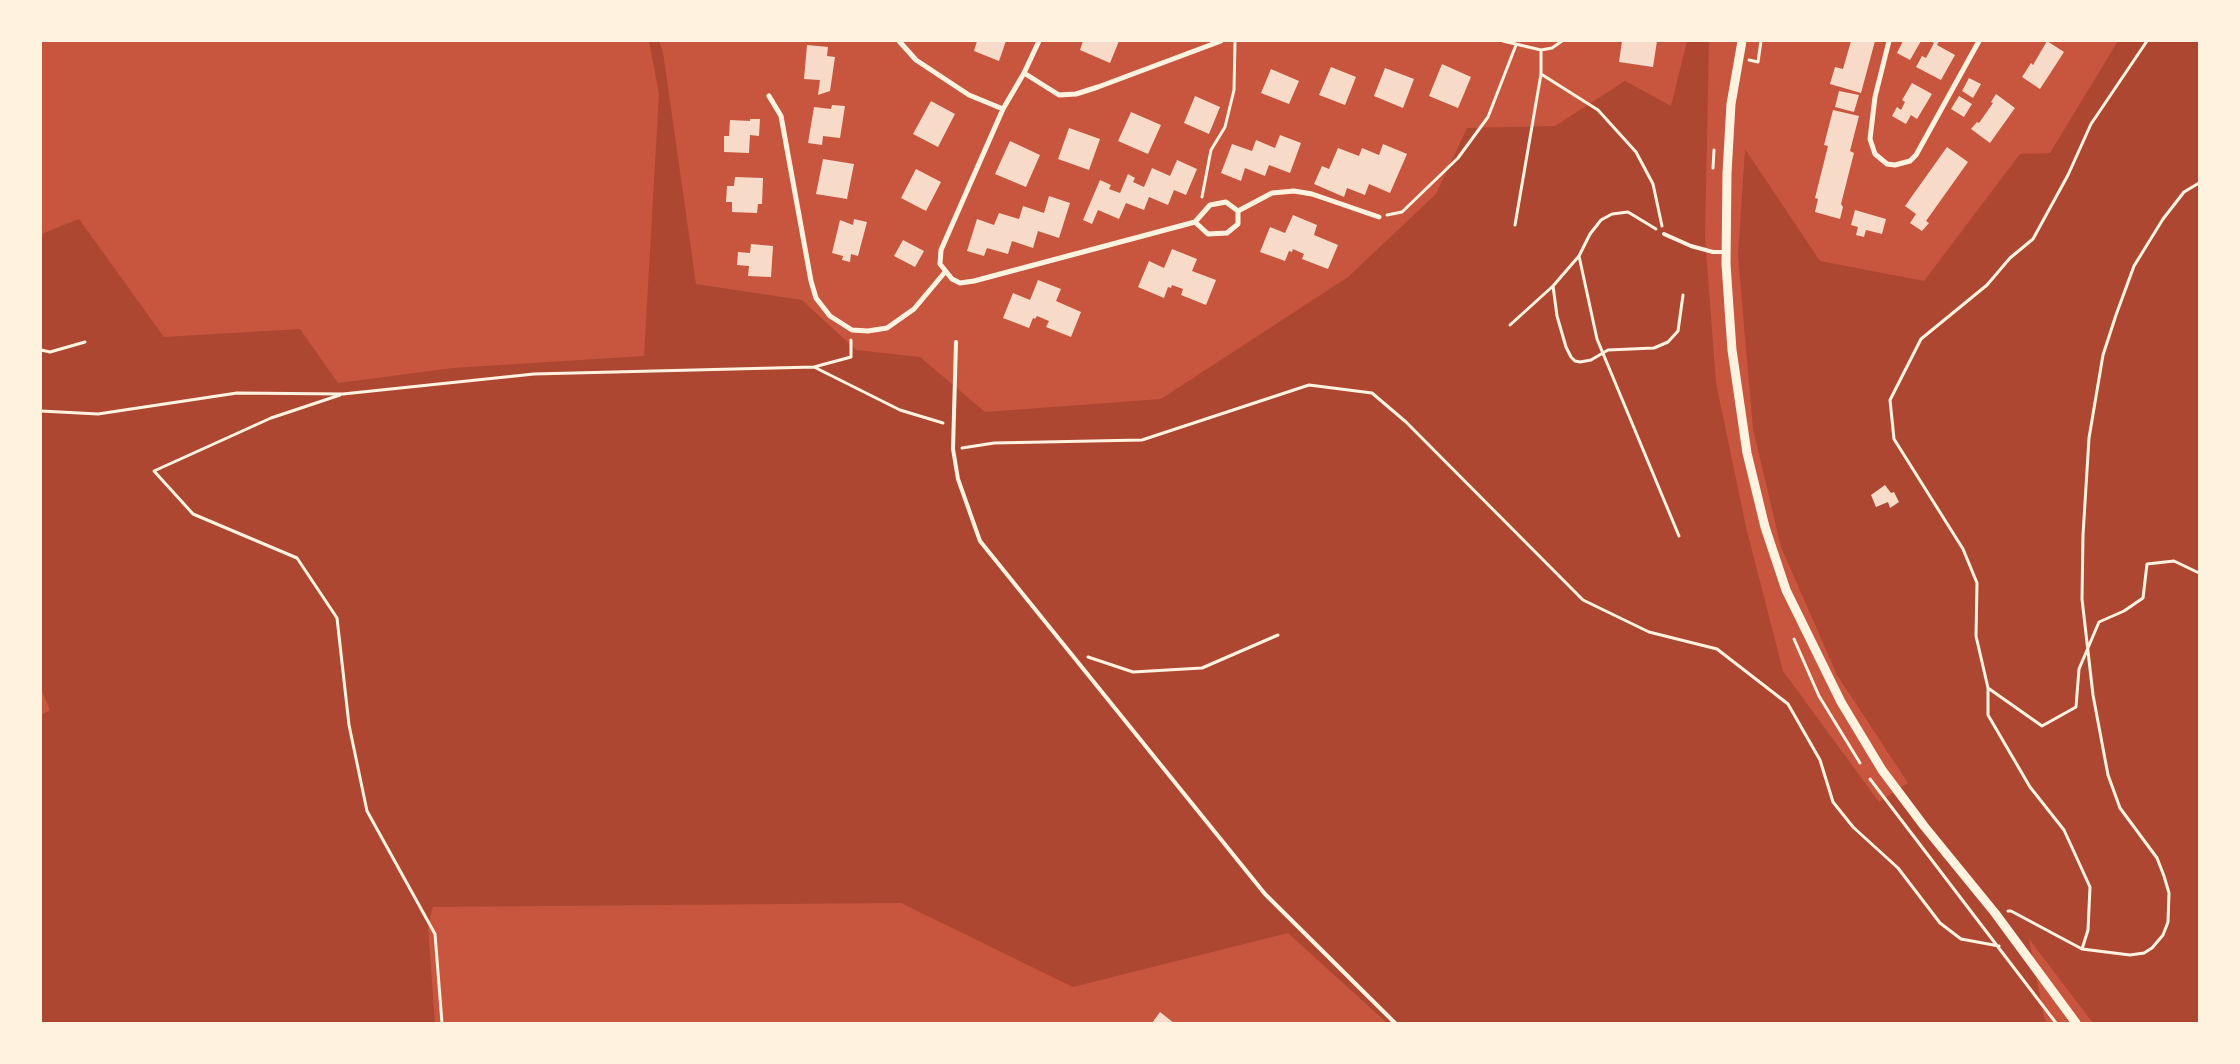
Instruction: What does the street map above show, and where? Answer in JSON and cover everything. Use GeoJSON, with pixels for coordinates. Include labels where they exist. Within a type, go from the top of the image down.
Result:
{"type":"FeatureCollection","features":[{"type":"Feature","properties":{"kind":"street"},"geometry":{"type":"LineString","coordinates":[[899,41],[916,60],[969,95],[1003,109]]}},
{"type":"Feature","properties":{"kind":"street"},"geometry":{"type":"LineString","coordinates":[[1039,41],[1024,73],[1003,109],[941,250],[940,264],[952,280],[960,283],[974,281],[1195,222],[1210,205],[1226,202],[1238,211]]}},
{"type":"Feature","properties":{"kind":"street"},"geometry":{"type":"LineString","coordinates":[[1024,73],[1058,95],[1076,94],[1221,41]]}},
{"type":"Feature","properties":{"kind":"street"},"geometry":{"type":"LineString","coordinates":[[1742,41],[1731,104],[1726,173],[1726,252],[1732,350],[1742,424],[1752,475],[1765,527],[1786,590],[1841,702],[1882,770],[1924,826],[1995,913],[2076,1023]]}},
{"type":"Feature","properties":{"kind":"street"},"geometry":{"type":"LineString","coordinates":[[1888,41],[1875,97],[1870,139],[1875,154],[1888,164],[1895,165],[1910,161],[1916,155],[1979,41]]}},
{"type":"Feature","properties":{"kind":"street"},"geometry":{"type":"LineString","coordinates":[[769,96],[781,116],[816,298],[830,316],[852,330],[868,331],[887,328],[914,309],[945,272]]}},
{"type":"Feature","properties":{"kind":"street"},"geometry":{"type":"LineString","coordinates":[[1238,211],[1272,194],[1294,192],[1312,194],[1379,217]]}},
{"type":"Feature","properties":{"kind":"street"},"geometry":{"type":"LineString","coordinates":[[1195,222],[1208,234],[1227,234],[1238,224],[1238,211]]}},
{"type":"Feature","properties":{"kind":"lane"},"geometry":{"type":"LineString","coordinates":[[1664,234],[1691,246],[1713,252],[1726,252]]}},
{"type":"Feature","properties":{"kind":"lane"},"geometry":{"type":"LineString","coordinates":[[956,342],[953,449],[958,479],[980,540],[1265,894],[1395,1023]]}},
{"type":"Feature","properties":{"kind":"path"},"geometry":{"type":"LineString","coordinates":[[1195,222],[1206,182],[1211,150],[1224,127],[1234,90],[1235,41]]}},
{"type":"Feature","properties":{"kind":"path"},"geometry":{"type":"LineString","coordinates":[[1503,41],[1541,50],[1552,48],[1562,41]]}},
{"type":"Feature","properties":{"kind":"path"},"geometry":{"type":"LineString","coordinates":[[2082,949],[2088,930],[2090,887],[2064,830],[2030,787],[1988,715],[1988,688],[1976,636],[1977,583],[1963,549],[1894,439],[1890,400],[1921,339],[1987,285],[2010,258],[2034,238],[2068,175],[2090,124],[2147,41]]}},
{"type":"Feature","properties":{"kind":"path"},"geometry":{"type":"LineString","coordinates":[[1379,217],[1402,212],[1458,158],[1488,117],[1516,45]]}},
{"type":"Feature","properties":{"kind":"path"},"geometry":{"type":"LineString","coordinates":[[1515,225],[1541,74],[1541,50]]}},
{"type":"Feature","properties":{"kind":"path"},"geometry":{"type":"LineString","coordinates":[[1541,74],[1598,110],[1636,152],[1653,184],[1664,234]]}},
{"type":"Feature","properties":{"kind":"path"},"geometry":{"type":"LineString","coordinates":[[1712,169],[1715,141]]}},
{"type":"Feature","properties":{"kind":"path"},"geometry":{"type":"LineString","coordinates":[[1995,913],[2011,911],[2082,949],[2130,955],[2152,948],[2167,929],[2169,893],[2156,858],[2120,808],[2108,775],[2093,695],[2082,599],[2086,479],[2089,438],[2103,355],[2134,266],[2163,219],[2184,192],[2199,182]]}},
{"type":"Feature","properties":{"kind":"path"},"geometry":{"type":"LineString","coordinates":[[1510,325],[1553,286],[1579,256],[1590,234],[1601,220],[1612,214],[1628,212],[1664,234]]}},
{"type":"Feature","properties":{"kind":"path"},"geometry":{"type":"LineString","coordinates":[[1579,256],[1597,339],[1679,536]]}},
{"type":"Feature","properties":{"kind":"path"},"geometry":{"type":"LineString","coordinates":[[1553,286],[1557,316],[1571,357],[1575,361],[1580,362],[1591,360],[1608,350],[1654,348],[1668,342],[1678,331],[1683,295]]}},
{"type":"Feature","properties":{"kind":"path"},"geometry":{"type":"LineString","coordinates":[[41,411],[98,414],[237,394],[343,394],[534,374],[814,367],[850,357],[852,330]]}},
{"type":"Feature","properties":{"kind":"path"},"geometry":{"type":"LineString","coordinates":[[41,350],[50,352],[85,342]]}},
{"type":"Feature","properties":{"kind":"path"},"geometry":{"type":"LineString","coordinates":[[814,367],[900,410],[953,426]]}},
{"type":"Feature","properties":{"kind":"path"},"geometry":{"type":"LineString","coordinates":[[953,449],[994,443],[1142,440],[1309,385],[1372,393],[1406,422],[1583,600],[1648,632],[1717,649],[1788,704],[1820,760],[1833,802],[1853,827],[1898,868],[1940,923],[1961,939],[1999,946]]}},
{"type":"Feature","properties":{"kind":"path"},"geometry":{"type":"LineString","coordinates":[[343,394],[271,418],[154,471],[193,514],[297,558],[337,618],[349,725],[367,811],[435,934],[442,1023]]}},
{"type":"Feature","properties":{"kind":"path"},"geometry":{"type":"LineString","coordinates":[[1988,688],[2042,726],[2076,707],[2079,669],[2099,622],[2124,611],[2143,598],[2147,564],[2174,561],[2199,573]]}},
{"type":"Feature","properties":{"kind":"path"},"geometry":{"type":"LineString","coordinates":[[1068,651],[1134,672],[1202,668],[1278,634]]}},
{"type":"Feature","properties":{"kind":"path"},"geometry":{"type":"LineString","coordinates":[[1792,635],[1819,696],[1875,787],[1999,946],[2056,1023]]}},
{"type":"Feature","properties":{"kind":"shaded area"},"geometry":{"type":"Polygon","coordinates":[[[649,41],[659,41],[663,52],[696,284],[802,300],[856,350],[920,357],[985,412],[1161,399],[1348,277],[1436,194],[1467,128],[1555,126],[1625,81],[1671,106],[1687,41],[1709,41],[1705,237],[1716,383],[1746,527],[1783,671],[1879,802],[1908,783],[1837,675],[1781,547],[1753,429],[1738,256],[1745,149],[1820,261],[1924,281],[2020,154],[2050,153],[2118,41],[2199,41],[2199,1023],[2093,1023],[2029,939],[2044,1017],[2047,1023],[1387,1023],[1288,933],[1073,987],[901,903],[433,907],[428,926],[435,1023],[41,1023],[41,715],[50,710],[41,689],[41,234],[79,219],[164,337],[300,329],[338,383],[453,368],[644,356],[659,94],[649,41]]]}},
{"type":"Feature","properties":{"kind":"building"},"geometry":{"type":"Polygon","coordinates":[[[977,41],[1006,41],[999,61],[974,51],[977,41]]]}},
{"type":"Feature","properties":{"kind":"building"},"geometry":{"type":"Polygon","coordinates":[[[1083,41],[1119,41],[1110,63],[1080,50],[1083,41]]]}},
{"type":"Feature","properties":{"kind":"building"},"geometry":{"type":"Polygon","coordinates":[[[1622,41],[1657,41],[1653,67],[1619,62],[1622,41]]]}},
{"type":"Feature","properties":{"kind":"building"},"geometry":{"type":"Polygon","coordinates":[[[1851,41],[1875,41],[1861,93],[1830,84],[1835,67],[1843,69],[1851,41]]]}},
{"type":"Feature","properties":{"kind":"building"},"geometry":{"type":"Polygon","coordinates":[[[1903,41],[1921,41],[1910,60],[1897,53],[1903,41]]]}},
{"type":"Feature","properties":{"kind":"building"},"geometry":{"type":"Polygon","coordinates":[[[1930,41],[1939,41],[1937,45],[1955,55],[1941,80],[1916,67],[1922,56],[1926,58],[1934,43],[1930,41]]]}},
{"type":"Feature","properties":{"kind":"building"},"geometry":{"type":"Polygon","coordinates":[[[2047,41],[2064,52],[2040,89],[2022,77],[2031,63],[2033,65],[2047,41]]]}},
{"type":"Feature","properties":{"kind":"building"},"geometry":{"type":"Polygon","coordinates":[[[807,45],[828,47],[827,56],[835,57],[830,91],[818,95],[820,80],[804,79],[807,45]]]}},
{"type":"Feature","properties":{"kind":"building"},"geometry":{"type":"Polygon","coordinates":[[[1442,64],[1471,77],[1458,108],[1429,96],[1442,64]]]}},
{"type":"Feature","properties":{"kind":"building"},"geometry":{"type":"Polygon","coordinates":[[[1331,67],[1356,77],[1345,105],[1319,95],[1331,67]]]}},
{"type":"Feature","properties":{"kind":"building"},"geometry":{"type":"Polygon","coordinates":[[[1385,68],[1414,79],[1403,108],[1374,96],[1385,68]]]}},
{"type":"Feature","properties":{"kind":"building"},"geometry":{"type":"Polygon","coordinates":[[[1271,69],[1299,81],[1289,104],[1261,93],[1271,69]]]}},
{"type":"Feature","properties":{"kind":"building"},"geometry":{"type":"Polygon","coordinates":[[[1969,78],[1981,84],[1973,98],[1962,91],[1969,78]]]}},
{"type":"Feature","properties":{"kind":"building"},"geometry":{"type":"Polygon","coordinates":[[[1912,83],[1932,94],[1917,119],[1911,115],[1906,124],[1892,116],[1897,107],[1901,110],[1905,102],[1902,100],[1912,83]]]}},
{"type":"Feature","properties":{"kind":"building"},"geometry":{"type":"Polygon","coordinates":[[[1839,91],[1859,95],[1854,112],[1835,107],[1839,91]]]}},
{"type":"Feature","properties":{"kind":"building"},"geometry":{"type":"Polygon","coordinates":[[[1996,94],[2015,108],[1990,143],[1971,129],[1977,122],[1979,123],[1993,103],[1991,102],[1996,94]]]}},
{"type":"Feature","properties":{"kind":"building"},"geometry":{"type":"Polygon","coordinates":[[[1195,96],[1220,107],[1209,134],[1184,123],[1195,96]]]}},
{"type":"Feature","properties":{"kind":"building"},"geometry":{"type":"Polygon","coordinates":[[[1959,96],[1972,104],[1964,117],[1951,109],[1959,96]]]}},
{"type":"Feature","properties":{"kind":"building"},"geometry":{"type":"Polygon","coordinates":[[[931,101],[955,114],[938,147],[913,134],[931,101]]]}},
{"type":"Feature","properties":{"kind":"building"},"geometry":{"type":"Polygon","coordinates":[[[832,105],[845,106],[840,138],[823,136],[822,145],[808,143],[814,107],[831,109],[832,105]]]}},
{"type":"Feature","properties":{"kind":"building"},"geometry":{"type":"Polygon","coordinates":[[[1833,110],[1859,116],[1850,151],[1854,153],[1841,204],[1843,207],[1840,219],[1815,212],[1818,199],[1815,198],[1828,146],[1824,145],[1833,110]]]}},
{"type":"Feature","properties":{"kind":"building"},"geometry":{"type":"Polygon","coordinates":[[[1131,112],[1161,125],[1148,154],[1118,141],[1131,112]]]}},
{"type":"Feature","properties":{"kind":"building"},"geometry":{"type":"Polygon","coordinates":[[[750,119],[760,119],[759,136],[750,135],[749,153],[724,152],[724,136],[729,136],[730,120],[750,121],[750,119]]]}},
{"type":"Feature","properties":{"kind":"building"},"geometry":{"type":"Polygon","coordinates":[[[1069,128],[1100,139],[1089,170],[1058,159],[1069,128]]]}},
{"type":"Feature","properties":{"kind":"building"},"geometry":{"type":"Polygon","coordinates":[[[1280,135],[1301,143],[1290,173],[1269,165],[1265,176],[1245,168],[1241,181],[1221,173],[1232,144],[1252,151],[1256,140],[1275,148],[1280,135]]]}},
{"type":"Feature","properties":{"kind":"building"},"geometry":{"type":"Polygon","coordinates":[[[1010,141],[1040,155],[1026,187],[995,174],[1010,141]]]}},
{"type":"Feature","properties":{"kind":"building"},"geometry":{"type":"Polygon","coordinates":[[[1383,144],[1407,154],[1390,193],[1369,184],[1365,195],[1347,188],[1344,197],[1314,184],[1322,166],[1329,169],[1338,148],[1359,156],[1362,148],[1379,155],[1383,144]]]}},
{"type":"Feature","properties":{"kind":"building"},"geometry":{"type":"Polygon","coordinates":[[[1947,147],[1968,162],[1926,221],[1929,223],[1922,231],[1910,223],[1916,214],[1905,206],[1947,147]]]}},
{"type":"Feature","properties":{"kind":"building"},"geometry":{"type":"Polygon","coordinates":[[[823,159],[854,164],[847,199],[816,194],[823,159]]]}},
{"type":"Feature","properties":{"kind":"building"},"geometry":{"type":"Polygon","coordinates":[[[1177,160],[1197,169],[1186,195],[1174,190],[1168,205],[1149,197],[1144,210],[1126,203],[1119,219],[1098,210],[1092,224],[1083,220],[1100,180],[1111,185],[1109,189],[1120,193],[1128,174],[1135,178],[1133,182],[1144,187],[1152,168],[1170,176],[1177,160]]]}},
{"type":"Feature","properties":{"kind":"building"},"geometry":{"type":"Polygon","coordinates":[[[916,169],[941,182],[926,211],[901,198],[916,169]]]}},
{"type":"Feature","properties":{"kind":"building"},"geometry":{"type":"Polygon","coordinates":[[[735,177],[763,178],[762,204],[758,204],[757,213],[732,212],[732,202],[726,202],[727,186],[734,186],[735,177]]]}},
{"type":"Feature","properties":{"kind":"building"},"geometry":{"type":"Polygon","coordinates":[[[1049,196],[1070,203],[1059,238],[1038,231],[1033,248],[1012,241],[1008,254],[987,248],[984,256],[967,251],[977,219],[994,225],[999,213],[1019,219],[1023,206],[1044,213],[1049,196]]]}},
{"type":"Feature","properties":{"kind":"building"},"geometry":{"type":"Polygon","coordinates":[[[1855,210],[1886,219],[1882,234],[1866,230],[1864,237],[1856,235],[1858,227],[1851,225],[1855,210]]]}},
{"type":"Feature","properties":{"kind":"building"},"geometry":{"type":"Polygon","coordinates":[[[1293,215],[1317,225],[1314,235],[1338,245],[1328,269],[1302,259],[1304,254],[1293,249],[1292,252],[1289,251],[1285,261],[1260,252],[1270,227],[1285,233],[1293,215]]]}},
{"type":"Feature","properties":{"kind":"building"},"geometry":{"type":"Polygon","coordinates":[[[854,219],[867,222],[858,256],[851,254],[850,262],[842,260],[843,256],[832,253],[840,220],[853,225],[854,219]]]}},
{"type":"Feature","properties":{"kind":"building"},"geometry":{"type":"Polygon","coordinates":[[[903,240],[924,251],[915,267],[894,256],[903,240]]]}},
{"type":"Feature","properties":{"kind":"building"},"geometry":{"type":"Polygon","coordinates":[[[751,244],[773,246],[771,277],[748,276],[749,266],[737,265],[738,252],[750,253],[751,244]]]}},
{"type":"Feature","properties":{"kind":"building"},"geometry":{"type":"Polygon","coordinates":[[[1172,249],[1197,259],[1192,271],[1216,280],[1206,305],[1181,295],[1183,289],[1172,285],[1171,288],[1168,287],[1164,298],[1138,287],[1149,261],[1164,268],[1172,249]]]}},
{"type":"Feature","properties":{"kind":"building"},"geometry":{"type":"Polygon","coordinates":[[[1038,280],[1061,289],[1056,301],[1081,312],[1071,337],[1046,327],[1049,321],[1037,316],[1035,319],[1033,318],[1029,328],[1003,318],[1013,293],[1030,300],[1038,280]]]}},
{"type":"Feature","properties":{"kind":"building"},"geometry":{"type":"Polygon","coordinates":[[[1885,485],[1891,493],[1894,492],[1899,502],[1890,508],[1888,502],[1876,507],[1871,495],[1885,485]]]}},
{"type":"Feature","properties":{"kind":"building"},"geometry":{"type":"Polygon","coordinates":[[[1160,1012],[1174,1023],[1152,1023],[1160,1012]]]}}]}
